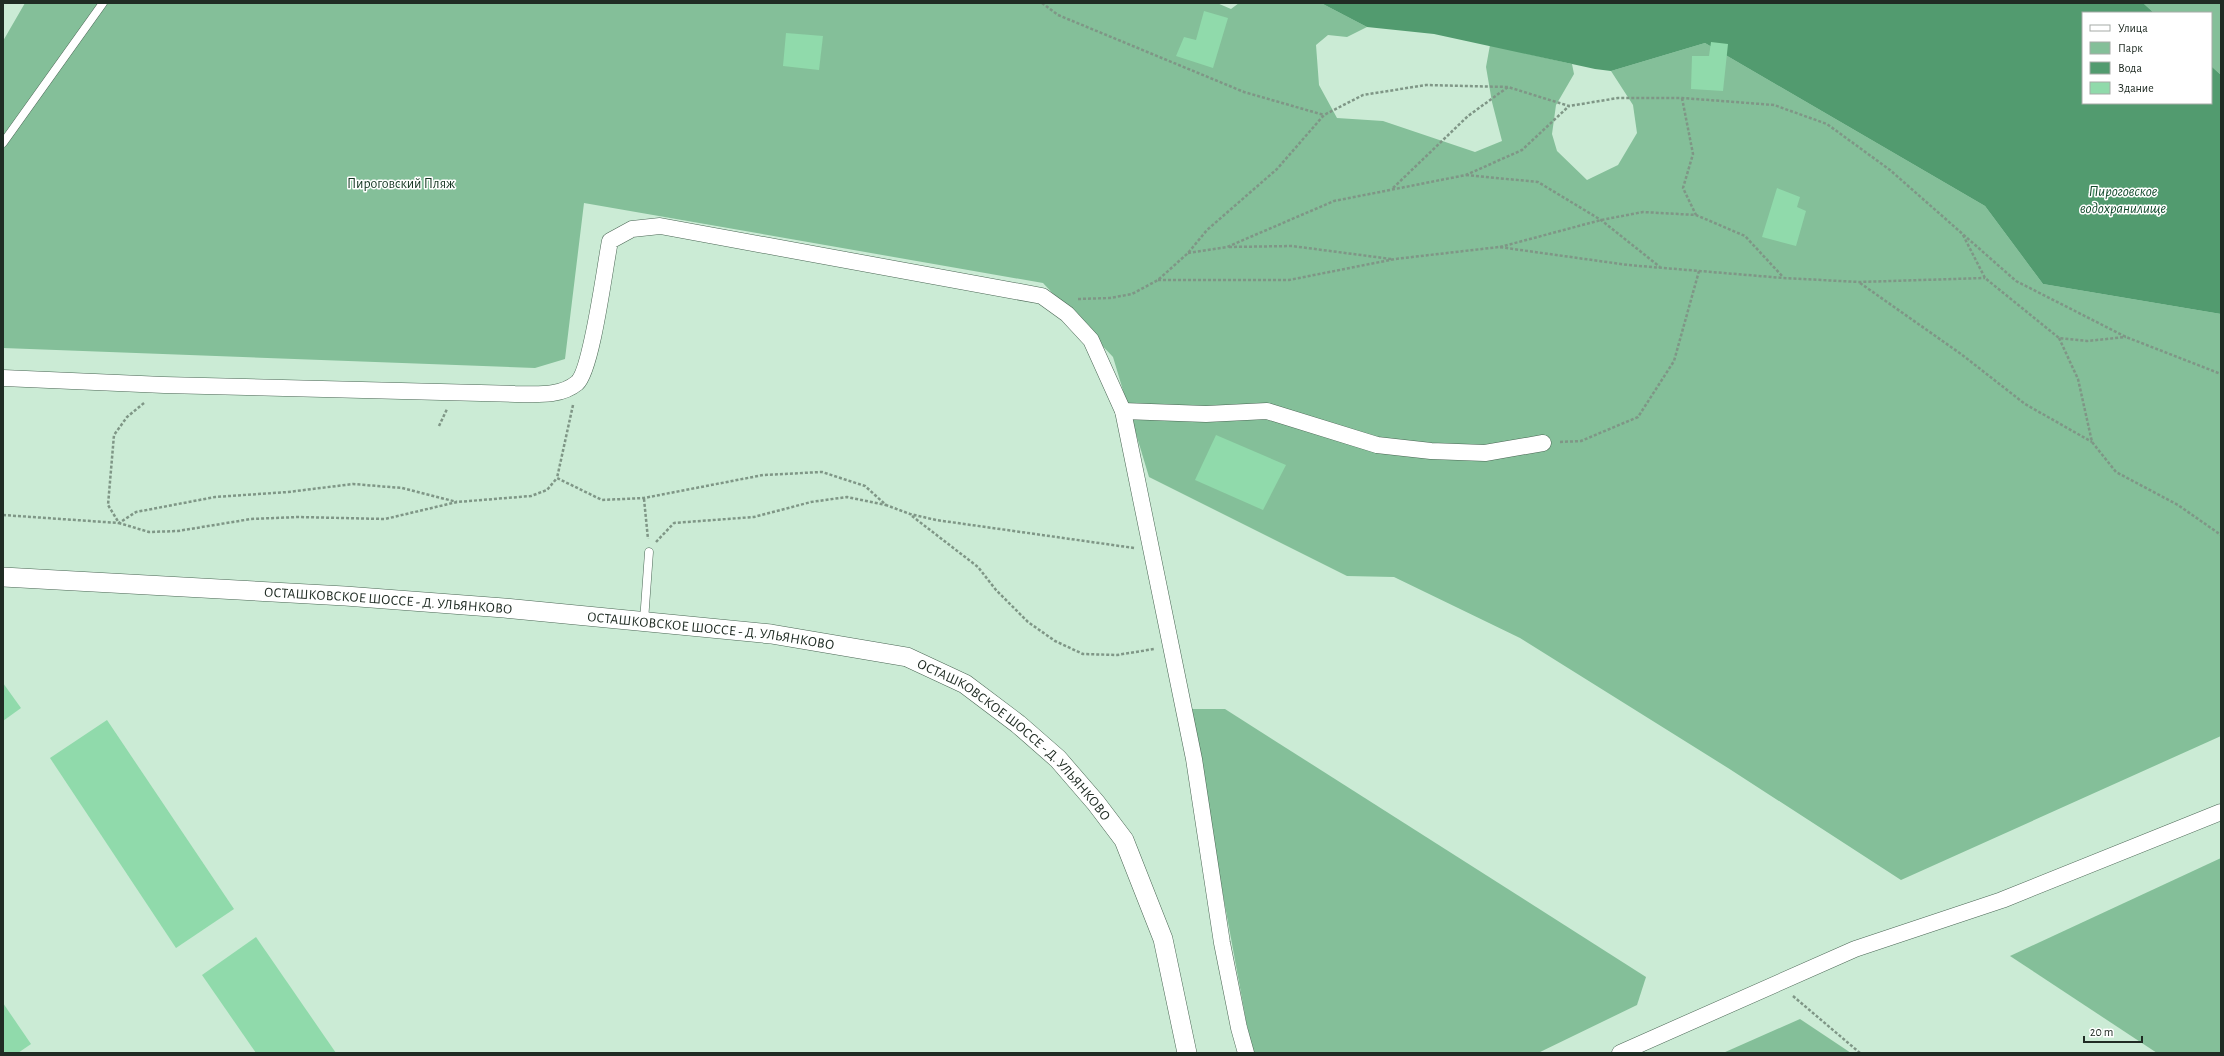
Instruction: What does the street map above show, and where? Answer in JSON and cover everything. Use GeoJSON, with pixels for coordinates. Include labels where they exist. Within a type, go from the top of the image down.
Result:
{"type":"FeatureCollection","features":[{"type":"Feature","properties":{"kind":"street"},"geometry":{"type":"LineString","coordinates":[[3,378],[164,385],[515,394],[559,393],[578,383],[588,360],[610,241],[632,229],[660,226],[1042,296],[1066,314],[1091,340],[1123,411],[1150,550],[1194,759],[1222,943],[1239,1028],[1246,1053]]}},
{"type":"Feature","properties":{"kind":"street"},"geometry":{"type":"LineString","coordinates":[[1123,411],[1206,414],[1267,411],[1377,444],[1431,451],[1486,453],[1543,443]]}},
{"type":"Feature","properties":{"kind":"street","name":"ОСТАШКОВСКОЕ ШОССЕ - Д. УЛЬЯНКОВО"},"geometry":{"type":"LineString","coordinates":[[3,577],[345,596],[644,621],[771,634],[907,657],[965,684],[1018,724],[1058,759],[1096,803],[1124,840],[1163,939],[1187,1053]]}},
{"type":"Feature","properties":{"kind":"street"},"geometry":{"type":"LineString","coordinates":[[1620,1053],[1854,949],[2002,900],[2221,812]]}},
{"type":"Feature","properties":{"kind":"lane"},"geometry":{"type":"LineString","coordinates":[[3,142],[103,3]]}},
{"type":"Feature","properties":{"kind":"lane"},"geometry":{"type":"LineString","coordinates":[[644,621],[649,552]]}},
{"type":"Feature","properties":{"kind":"path"},"geometry":{"type":"LineString","coordinates":[[1042,3],[1058,15],[1244,92],[1324,115]]}},
{"type":"Feature","properties":{"kind":"path"},"geometry":{"type":"LineString","coordinates":[[1072,299],[1110,298],[1132,294],[1158,280],[1188,253],[1207,230],[1277,169],[1324,115],[1363,95],[1426,85],[1508,87],[1569,106],[1618,98],[1682,98],[1774,106],[1827,124],[1890,170],[2016,281],[2126,337],[2221,374]]}},
{"type":"Feature","properties":{"kind":"path"},"geometry":{"type":"LineString","coordinates":[[1393,189],[1468,116],[1508,87]]}},
{"type":"Feature","properties":{"kind":"path"},"geometry":{"type":"LineString","coordinates":[[1682,98],[1693,154],[1683,188],[1696,216]]}},
{"type":"Feature","properties":{"kind":"path"},"geometry":{"type":"LineString","coordinates":[[1227,247],[1334,201],[1466,175],[1522,150],[1569,106]]}},
{"type":"Feature","properties":{"kind":"path"},"geometry":{"type":"LineString","coordinates":[[1466,175],[1538,182],[1601,220],[1660,268]]}},
{"type":"Feature","properties":{"kind":"path"},"geometry":{"type":"LineString","coordinates":[[1158,280],[1289,280],[1395,259],[1499,247],[1601,220],[1643,212],[1696,216],[1745,236],[1783,278]]}},
{"type":"Feature","properties":{"kind":"path"},"geometry":{"type":"LineString","coordinates":[[1961,233],[1985,278],[2059,338],[2078,379],[2092,442]]}},
{"type":"Feature","properties":{"kind":"path"},"geometry":{"type":"LineString","coordinates":[[1188,253],[1227,247],[1292,246],[1395,259]]}},
{"type":"Feature","properties":{"kind":"path"},"geometry":{"type":"LineString","coordinates":[[1499,247],[1660,268],[1783,278],[1859,282],[1985,278]]}},
{"type":"Feature","properties":{"kind":"path"},"geometry":{"type":"LineString","coordinates":[[1543,443],[1581,441],[1638,418],[1674,361],[1699,271]]}},
{"type":"Feature","properties":{"kind":"path"},"geometry":{"type":"LineString","coordinates":[[1859,282],[1961,354],[2025,404],[2092,442],[2116,472],[2178,505],[2221,535]]}},
{"type":"Feature","properties":{"kind":"path"},"geometry":{"type":"LineString","coordinates":[[2059,338],[2087,340],[2126,337]]}},
{"type":"Feature","properties":{"kind":"path"},"geometry":{"type":"LineString","coordinates":[[3,515],[119,523],[149,532],[178,531],[251,518],[298,517],[385,519],[457,502],[531,496],[547,490],[557,478],[578,383]]}},
{"type":"Feature","properties":{"kind":"path"},"geometry":{"type":"LineString","coordinates":[[119,523],[108,505],[114,435],[127,417],[164,385]]}},
{"type":"Feature","properties":{"kind":"path"},"geometry":{"type":"LineString","coordinates":[[557,478],[602,500],[644,498],[763,475],[822,472],[865,486],[886,505]]}},
{"type":"Feature","properties":{"kind":"path"},"geometry":{"type":"LineString","coordinates":[[119,523],[136,512],[215,497],[288,492],[353,484],[402,488],[457,502]]}},
{"type":"Feature","properties":{"kind":"path"},"geometry":{"type":"LineString","coordinates":[[649,552],[659,537],[674,524],[754,517],[811,502],[847,497],[886,505],[910,514],[936,520],[1150,550]]}},
{"type":"Feature","properties":{"kind":"path"},"geometry":{"type":"LineString","coordinates":[[644,498],[649,552]]}},
{"type":"Feature","properties":{"kind":"path"},"geometry":{"type":"LineString","coordinates":[[910,514],[978,568],[1028,622],[1055,641],[1083,654],[1117,655],[1171,646]]}},
{"type":"Feature","properties":{"kind":"path"},"geometry":{"type":"LineString","coordinates":[[1778,982],[1860,1053]]}},
{"type":"Feature","properties":{"kind":"green space","name":"Пироговский Пляж"},"geometry":{"type":"Polygon","coordinates":[[[25,3],[1217,3],[1231,9],[1239,3],[1321,3],[1367,27],[1347,37],[1328,35],[1316,45],[1319,85],[1337,118],[1383,121],[1475,152],[1502,141],[1492,102],[1486,67],[1490,45],[1572,64],[1574,74],[1556,105],[1552,134],[1557,151],[1587,180],[1618,165],[1637,133],[1633,105],[1611,71],[1705,43],[1985,206],[2043,284],[2221,314],[2221,736],[1901,880],[1728,768],[1520,638],[1394,577],[1347,576],[1149,477],[1113,357],[1043,283],[584,203],[565,359],[535,368],[3,348],[3,41],[25,3]]]}},
{"type":"Feature","properties":{"kind":"green space"},"geometry":{"type":"Polygon","coordinates":[[[2143,3],[2221,3],[2221,75],[2212,67],[2212,12],[2153,12],[2143,3]]]}},
{"type":"Feature","properties":{"kind":"green space"},"geometry":{"type":"Polygon","coordinates":[[[1189,709],[1225,709],[1646,977],[1637,1005],[1538,1053],[1252,1053],[1189,709]]]}},
{"type":"Feature","properties":{"kind":"green space"},"geometry":{"type":"Polygon","coordinates":[[[2221,858],[2221,1053],[2157,1053],[2010,956],[2221,858]]]}},
{"type":"Feature","properties":{"kind":"green space"},"geometry":{"type":"Polygon","coordinates":[[[1800,1019],[1851,1053],[1723,1053],[1800,1019]]]}},
{"type":"Feature","properties":{"kind":"water","name":"Пироговское водохранилище"},"geometry":{"type":"Polygon","coordinates":[[[1321,3],[2143,3],[2153,12],[2082,12],[2082,104],[2212,104],[2212,67],[2221,75],[2221,314],[2043,284],[1985,206],[1705,43],[1611,71],[1595,69],[1434,34],[1367,27],[1321,3]]]}},
{"type":"Feature","properties":{"kind":"building"},"geometry":{"type":"Polygon","coordinates":[[[1204,11],[1228,18],[1213,68],[1176,56],[1184,37],[1196,40],[1204,11]]]}},
{"type":"Feature","properties":{"kind":"building"},"geometry":{"type":"Polygon","coordinates":[[[786,33],[823,36],[819,70],[783,66],[786,33]]]}},
{"type":"Feature","properties":{"kind":"building"},"geometry":{"type":"Polygon","coordinates":[[[1711,42],[1728,44],[1723,91],[1691,89],[1692,56],[1709,56],[1711,42]]]}},
{"type":"Feature","properties":{"kind":"building"},"geometry":{"type":"Polygon","coordinates":[[[1777,188],[1800,197],[1797,207],[1806,211],[1796,246],[1762,237],[1777,188]]]}},
{"type":"Feature","properties":{"kind":"building"},"geometry":{"type":"Polygon","coordinates":[[[1216,435],[1286,465],[1263,510],[1195,480],[1216,435]]]}},
{"type":"Feature","properties":{"kind":"building"},"geometry":{"type":"Polygon","coordinates":[[[3,683],[21,708],[3,721],[3,683]]]}},
{"type":"Feature","properties":{"kind":"building"},"geometry":{"type":"Polygon","coordinates":[[[107,720],[234,909],[176,948],[50,758],[107,720]]]}},
{"type":"Feature","properties":{"kind":"building"},"geometry":{"type":"Polygon","coordinates":[[[256,937],[336,1053],[256,1053],[202,975],[256,937]]]}},
{"type":"Feature","properties":{"kind":"building"},"geometry":{"type":"Polygon","coordinates":[[[3,1003],[31,1044],[18,1053],[3,1053],[3,1003]]]}}]}
